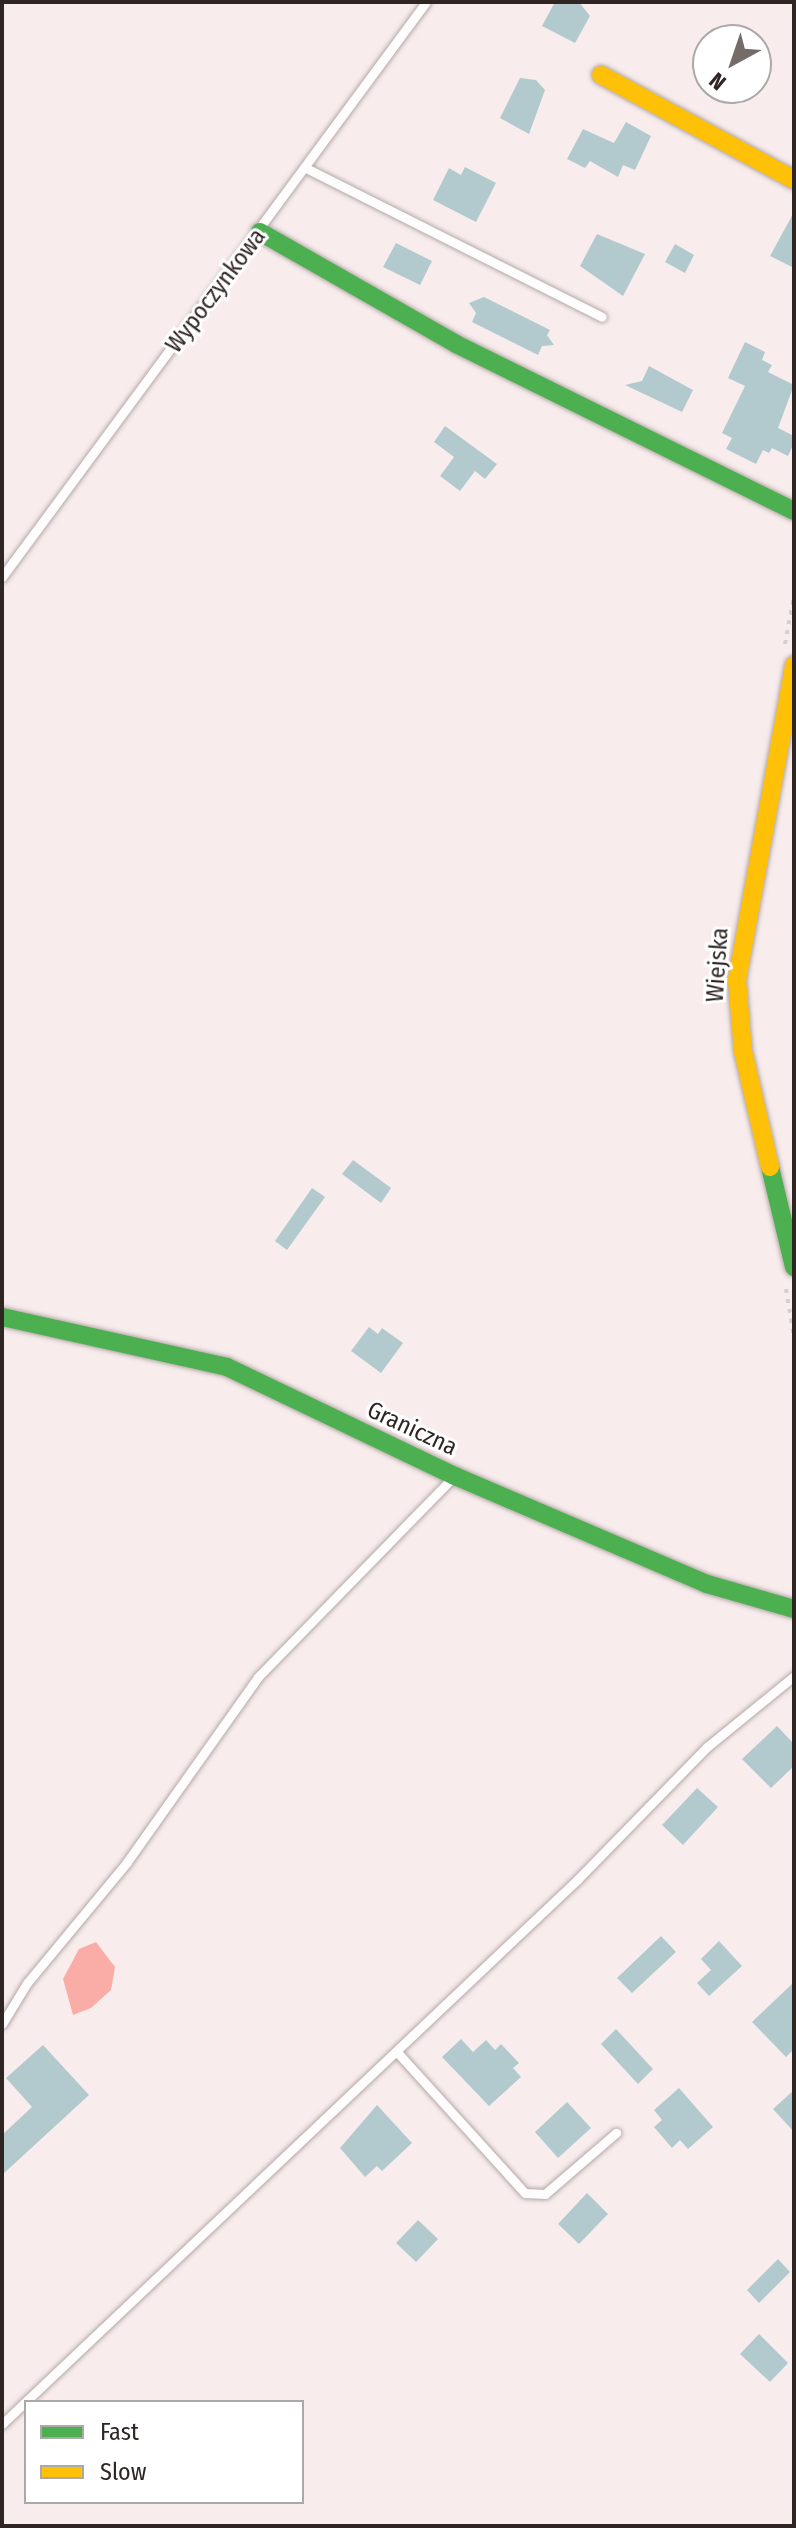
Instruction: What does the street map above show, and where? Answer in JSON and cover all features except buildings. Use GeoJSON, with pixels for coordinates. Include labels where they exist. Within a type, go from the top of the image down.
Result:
{"type":"FeatureCollection","features":[{"type":"Feature","properties":{"kind":"street"},"geometry":{"type":"LineString","coordinates":[[601,75],[794,180]]}},
{"type":"Feature","properties":{"kind":"street"},"geometry":{"type":"LineString","coordinates":[[260,232],[456,344],[794,511]]}},
{"type":"Feature","properties":{"kind":"street","name":"Wiejska"},"geometry":{"type":"LineString","coordinates":[[794,665],[737,980],[743,1051],[794,1267]]}},
{"type":"Feature","properties":{"kind":"street","name":"Graniczna"},"geometry":{"type":"LineString","coordinates":[[2,1317],[227,1367],[455,1476],[707,1584],[794,1609]]}},
{"type":"Feature","properties":{"kind":"lane","name":"Wypoczynkowa"},"geometry":{"type":"LineString","coordinates":[[2,577],[260,232],[426,2]]}},
{"type":"Feature","properties":{"kind":"lane"},"geometry":{"type":"LineString","coordinates":[[306,168],[602,317]]}},
{"type":"Feature","properties":{"kind":"lane"},"geometry":{"type":"LineString","coordinates":[[2,2024],[27,1983],[127,1862],[258,1677],[455,1476]]}},
{"type":"Feature","properties":{"kind":"lane"},"geometry":{"type":"LineString","coordinates":[[27,2400],[397,2052],[707,1747],[794,1676]]}},
{"type":"Feature","properties":{"kind":"lane"},"geometry":{"type":"LineString","coordinates":[[397,2052],[525,2193],[545,2194],[616,2133]]}},
{"type":"Feature","properties":{"kind":"lane"},"geometry":{"type":"LineString","coordinates":[[2,2424],[24,2403]]}},
{"type":"Feature","properties":{"kind":"shaded area"},"geometry":{"type":"Polygon","coordinates":[[[96,1942],[115,1967],[111,1990],[91,2008],[73,2015],[63,1979],[79,1949],[96,1942]]]}},
{"type":"Feature","properties":{"kind":"traffic: fast"},"geometry":{"type":"LineString","coordinates":[[260,232],[456,344],[794,511]]}},
{"type":"Feature","properties":{"kind":"traffic: fast"},"geometry":{"type":"LineString","coordinates":[[770,1167],[794,1267]]}},
{"type":"Feature","properties":{"kind":"traffic: fast"},"geometry":{"type":"LineString","coordinates":[[2,1317],[227,1367],[455,1476],[707,1584],[794,1609]]}},
{"type":"Feature","properties":{"kind":"traffic: slow"},"geometry":{"type":"LineString","coordinates":[[601,75],[794,180]]}},
{"type":"Feature","properties":{"kind":"traffic: slow"},"geometry":{"type":"LineString","coordinates":[[770,1167],[743,1051],[737,980],[794,665]]}}]}
